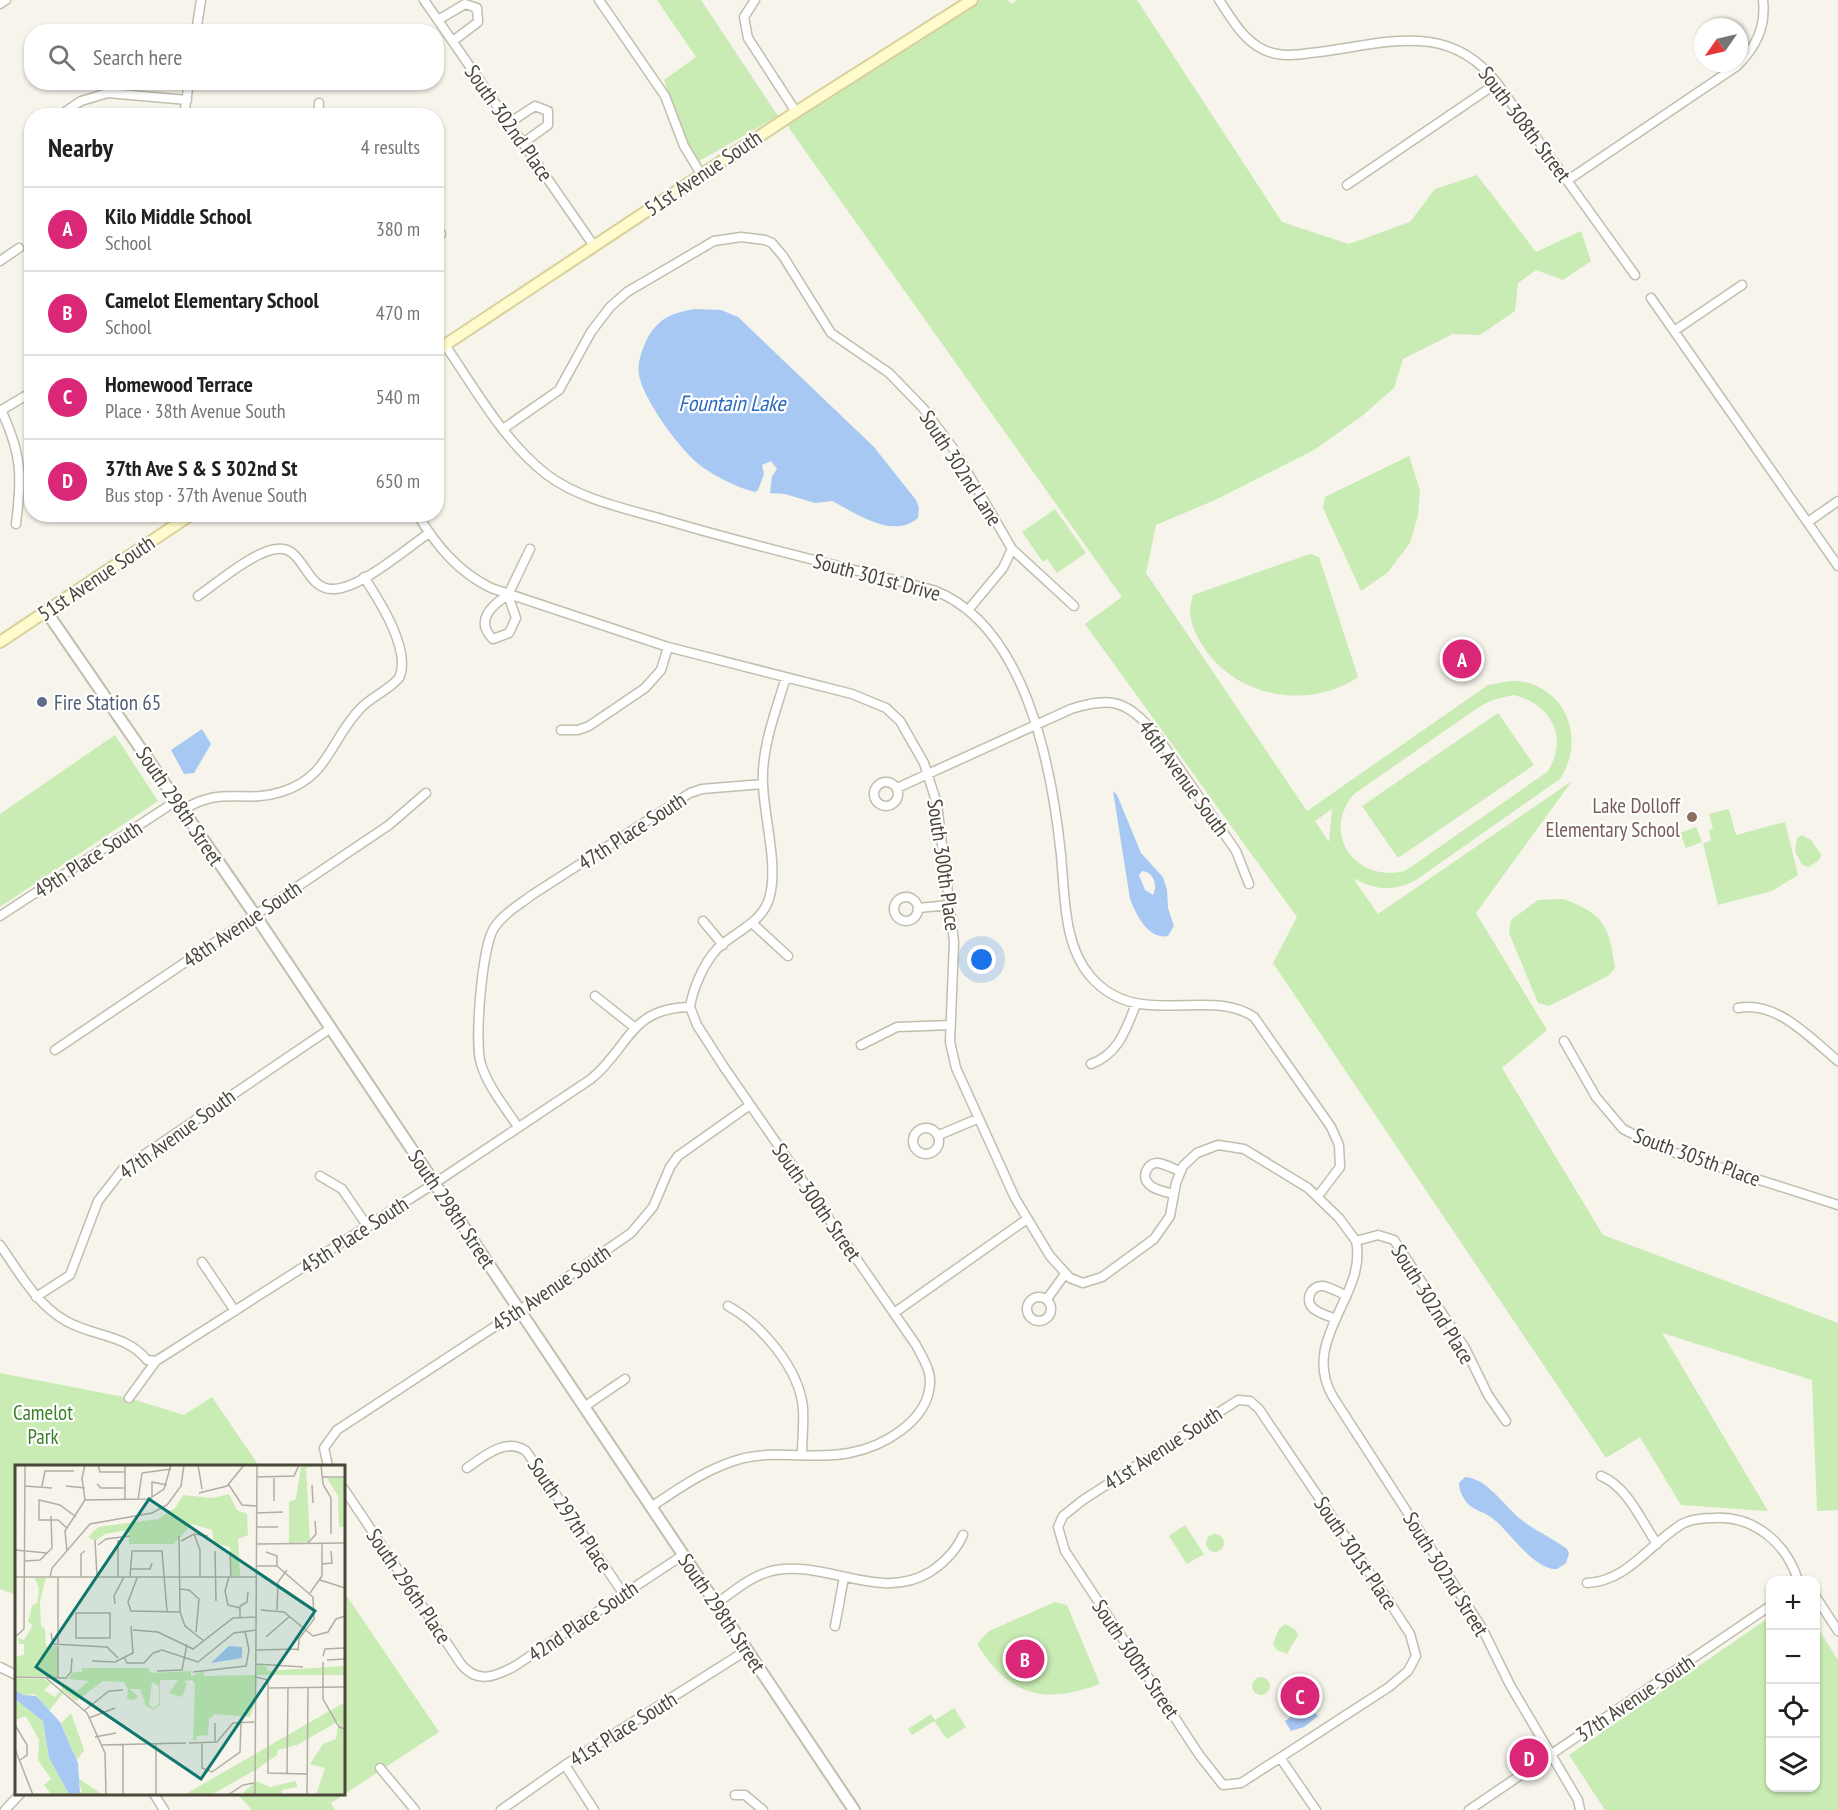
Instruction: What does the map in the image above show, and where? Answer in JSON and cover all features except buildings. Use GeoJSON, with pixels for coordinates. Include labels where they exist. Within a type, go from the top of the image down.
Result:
{"type":"FeatureCollection","features":[{"type":"Feature","properties":{"kind":"main road","name":"51st Avenue South"},"geometry":{"type":"LineString","coordinates":[[444,346],[701,174],[972,0]]}},
{"type":"Feature","properties":{"kind":"main road","name":"51st Avenue South"},"geometry":{"type":"LineString","coordinates":[[0,642],[180,522]]}},
{"type":"Feature","properties":{"kind":"street"},"geometry":{"type":"LineString","coordinates":[[0,4],[6,0]]}},
{"type":"Feature","properties":{"kind":"street"},"geometry":{"type":"LineString","coordinates":[[197,24],[201,0]]}},
{"type":"Feature","properties":{"kind":"street","name":"South 302nd Place"},"geometry":{"type":"LineString","coordinates":[[424,0],[441,24]]}},
{"type":"Feature","properties":{"kind":"street"},"geometry":{"type":"LineString","coordinates":[[599,0],[665,96],[684,146],[701,174]]}},
{"type":"Feature","properties":{"kind":"street"},"geometry":{"type":"LineString","coordinates":[[755,0],[744,17],[748,38],[796,112]]}},
{"type":"Feature","properties":{"kind":"street","name":"South 308th Street"},"geometry":{"type":"LineString","coordinates":[[1219,0],[1244,35],[1266,51],[1294,55],[1406,40],[1428,41],[1466,53],[1483,65],[1497,82],[1635,275]]}},
{"type":"Feature","properties":{"kind":"street"},"geometry":{"type":"LineString","coordinates":[[1568,180],[1716,82],[1744,59],[1758,40],[1763,25],[1763,0]]}},
{"type":"Feature","properties":{"kind":"street"},"geometry":{"type":"LineString","coordinates":[[438,20],[465,3],[477,8],[478,22],[453,41]]}},
{"type":"Feature","properties":{"kind":"street","name":"South 302nd Place"},"geometry":{"type":"LineString","coordinates":[[444,28],[594,246]]}},
{"type":"Feature","properties":{"kind":"street"},"geometry":{"type":"LineString","coordinates":[[1347,185],[1497,82]]}},
{"type":"Feature","properties":{"kind":"street"},"geometry":{"type":"LineString","coordinates":[[186,108],[188,90]]}},
{"type":"Feature","properties":{"kind":"street"},"geometry":{"type":"LineString","coordinates":[[71,108],[81,101],[102,94],[187,100]]}},
{"type":"Feature","properties":{"kind":"street"},"geometry":{"type":"LineString","coordinates":[[319,103],[319,108]]}},
{"type":"Feature","properties":{"kind":"street"},"geometry":{"type":"LineString","coordinates":[[509,123],[535,106],[548,111],[548,125],[523,143]]}},
{"type":"Feature","properties":{"kind":"street","name":"South 302nd Lane"},"geometry":{"type":"LineString","coordinates":[[502,429],[562,386],[591,332],[615,302],[631,289],[698,249],[725,238],[757,238],[778,249],[820,320],[838,340],[889,373],[923,408],[955,451],[1012,549],[1074,606]]}},
{"type":"Feature","properties":{"kind":"street"},"geometry":{"type":"LineString","coordinates":[[0,261],[19,248]]}},
{"type":"Feature","properties":{"kind":"street"},"geometry":{"type":"LineString","coordinates":[[1674,331],[1742,285]]}},
{"type":"Feature","properties":{"kind":"street"},"geometry":{"type":"LineString","coordinates":[[1651,298],[1838,566]]}},
{"type":"Feature","properties":{"kind":"street","name":"South 301st Drive"},"geometry":{"type":"LineString","coordinates":[[444,352],[502,429],[533,463],[558,482],[575,491],[615,506],[727,538],[933,590],[953,598],[969,609],[999,642],[1035,724],[1054,791],[1066,904],[1075,951],[1085,970],[1098,984],[1118,998],[1136,1004]]}},
{"type":"Feature","properties":{"kind":"street"},"geometry":{"type":"LineString","coordinates":[[16,524],[20,464],[11,432],[1,411],[24,397]]}},
{"type":"Feature","properties":{"kind":"street"},"geometry":{"type":"LineString","coordinates":[[1808,522],[1838,501]]}},
{"type":"Feature","properties":{"kind":"street","name":"South 300th Place"},"geometry":{"type":"LineString","coordinates":[[422,522],[442,551],[461,570],[474,579],[508,595],[668,647],[852,694],[886,708],[906,730],[928,774],[938,804],[955,966],[950,1042],[956,1068],[977,1119],[1027,1219],[1065,1274]]}},
{"type":"Feature","properties":{"kind":"street"},"geometry":{"type":"LineString","coordinates":[[198,596],[260,555],[278,548],[292,553],[315,581],[333,590],[363,577],[429,533]]}},
{"type":"Feature","properties":{"kind":"street"},"geometry":{"type":"LineString","coordinates":[[508,595],[516,618],[509,633],[492,639],[487,634],[484,623],[490,607],[508,595],[530,549]]}},
{"type":"Feature","properties":{"kind":"street"},"geometry":{"type":"LineString","coordinates":[[969,609],[1003,568],[1012,549]]}},
{"type":"Feature","properties":{"kind":"street","name":"49th Place South"},"geometry":{"type":"LineString","coordinates":[[0,916],[179,806],[207,797],[270,795],[290,789],[307,779],[328,757],[358,711],[399,678],[401,661],[392,627],[382,605],[363,577]]}},
{"type":"Feature","properties":{"kind":"street","name":"South 298th Street"},"geometry":{"type":"LineString","coordinates":[[46,611],[255,915],[435,1183],[747,1650],[848,1808]]}},
{"type":"Feature","properties":{"kind":"street"},"geometry":{"type":"LineString","coordinates":[[561,730],[578,730],[589,726],[645,688],[661,670],[668,647]]}},
{"type":"Feature","properties":{"kind":"street"},"geometry":{"type":"LineString","coordinates":[[690,1007],[708,961],[723,945],[752,923],[767,904],[771,887],[763,784],[764,756],[786,677]]}},
{"type":"Feature","properties":{"kind":"street","name":"46th Avenue South"},"geometry":{"type":"LineString","coordinates":[[897,788],[1035,724],[1091,703],[1117,702],[1129,708],[1155,733],[1236,851],[1249,884]]}},
{"type":"Feature","properties":{"kind":"street","name":"47th Place South"},"geometry":{"type":"LineString","coordinates":[[518,1127],[490,1083],[480,1059],[484,959],[489,938],[499,921],[532,895],[683,797],[702,789],[763,784]]}},
{"type":"Feature","properties":{"kind":"street","name":"48th Avenue South"},"geometry":{"type":"LineString","coordinates":[[55,1050],[389,825],[426,793]]}},
{"type":"Feature","properties":{"kind":"street"},"geometry":{"type":"LineString","coordinates":[[918,908],[950,905]]}},
{"type":"Feature","properties":{"kind":"street"},"geometry":{"type":"LineString","coordinates":[[703,921],[723,945]]}},
{"type":"Feature","properties":{"kind":"street"},"geometry":{"type":"LineString","coordinates":[[752,923],[788,956]]}},
{"type":"Feature","properties":{"kind":"street"},"geometry":{"type":"LineString","coordinates":[[595,996],[634,1027]]}},
{"type":"Feature","properties":{"kind":"street"},"geometry":{"type":"LineString","coordinates":[[1091,1064],[1105,1058],[1116,1047],[1136,1004],[1234,1008],[1254,1017],[1331,1127],[1339,1145],[1340,1167],[1317,1196]]}},
{"type":"Feature","properties":{"kind":"street","name":"45th Place South"},"geometry":{"type":"LineString","coordinates":[[129,1398],[156,1361],[368,1227],[596,1075],[634,1027],[647,1016],[661,1010],[690,1007]]}},
{"type":"Feature","properties":{"kind":"street","name":"South 300th Street"},"geometry":{"type":"LineString","coordinates":[[690,1007],[701,1031],[750,1105],[894,1313],[924,1360],[930,1382],[926,1402],[907,1426],[882,1442],[848,1454],[802,1454]]}},
{"type":"Feature","properties":{"kind":"street"},"geometry":{"type":"LineString","coordinates":[[1738,1008],[1754,1007],[1776,1013],[1838,1061]]}},
{"type":"Feature","properties":{"kind":"street"},"geometry":{"type":"LineString","coordinates":[[861,1045],[897,1027],[951,1025]]}},
{"type":"Feature","properties":{"kind":"street","name":"47th Avenue South"},"geometry":{"type":"LineString","coordinates":[[36,1296],[70,1275],[98,1201],[123,1169],[331,1028]]}},
{"type":"Feature","properties":{"kind":"street","name":"South 305th Place"},"geometry":{"type":"LineString","coordinates":[[1564,1041],[1608,1115],[1623,1129],[1663,1149],[1838,1206]]}},
{"type":"Feature","properties":{"kind":"street","name":"45th Avenue South"},"geometry":{"type":"LineString","coordinates":[[327,1465],[325,1446],[334,1433],[351,1419],[520,1310],[631,1233],[653,1207],[670,1167],[678,1156],[750,1105]]}},
{"type":"Feature","properties":{"kind":"street"},"geometry":{"type":"LineString","coordinates":[[939,1135],[977,1119]]}},
{"type":"Feature","properties":{"kind":"street"},"geometry":{"type":"LineString","coordinates":[[1047,1299],[1065,1274],[1076,1281],[1090,1282],[1134,1255],[1166,1225],[1180,1171],[1190,1159],[1204,1149],[1218,1144],[1249,1152],[1317,1196],[1356,1241],[1356,1265],[1345,1295],[1336,1319],[1311,1307],[1309,1295],[1314,1288],[1322,1286],[1345,1295]]}},
{"type":"Feature","properties":{"kind":"street"},"geometry":{"type":"LineString","coordinates":[[1174,1194],[1150,1186],[1145,1179],[1146,1171],[1150,1165],[1158,1163],[1180,1171]]}},
{"type":"Feature","properties":{"kind":"street"},"geometry":{"type":"LineString","coordinates":[[320,1176],[342,1189],[368,1227]]}},
{"type":"Feature","properties":{"kind":"street"},"geometry":{"type":"LineString","coordinates":[[894,1313],[1027,1219]]}},
{"type":"Feature","properties":{"kind":"street","name":"South 302nd Place"},"geometry":{"type":"LineString","coordinates":[[1356,1241],[1377,1235],[1394,1240],[1465,1348],[1479,1379],[1506,1421]]}},
{"type":"Feature","properties":{"kind":"street"},"geometry":{"type":"LineString","coordinates":[[0,1245],[36,1296],[65,1321],[90,1332],[132,1344],[147,1360],[156,1361]]}},
{"type":"Feature","properties":{"kind":"street"},"geometry":{"type":"LineString","coordinates":[[202,1262],[235,1311]]}},
{"type":"Feature","properties":{"kind":"street"},"geometry":{"type":"LineString","coordinates":[[651,1507],[698,1476],[731,1462],[772,1453],[802,1454],[803,1408],[793,1378],[761,1332],[728,1305]]}},
{"type":"Feature","properties":{"kind":"street","name":"South 302nd Street"},"geometry":{"type":"LineString","coordinates":[[1336,1319],[1322,1367],[1327,1387],[1482,1628],[1510,1686],[1578,1800],[1580,1810]]}},
{"type":"Feature","properties":{"kind":"street"},"geometry":{"type":"LineString","coordinates":[[584,1407],[625,1379]]}},
{"type":"Feature","properties":{"kind":"street","name":"41st Avenue South"},"geometry":{"type":"LineString","coordinates":[[1060,1519],[1083,1500],[1233,1403],[1241,1400],[1252,1401],[1265,1418]]}},
{"type":"Feature","properties":{"kind":"street","name":"South 301st Place"},"geometry":{"type":"LineString","coordinates":[[1265,1418],[1410,1634],[1415,1650],[1414,1663],[1405,1675],[1281,1759]]}},
{"type":"Feature","properties":{"kind":"street","name":"South 297th Place"},"geometry":{"type":"LineString","coordinates":[[467,1468],[498,1448],[511,1446],[526,1451],[623,1593]]}},
{"type":"Feature","properties":{"kind":"street"},"geometry":{"type":"LineString","coordinates":[[1601,1476],[1612,1480],[1621,1490],[1657,1545]]}},
{"type":"Feature","properties":{"kind":"street","name":"South 296th Place"},"geometry":{"type":"LineString","coordinates":[[345,1490],[461,1664],[469,1673],[480,1678]]}},
{"type":"Feature","properties":{"kind":"street"},"geometry":{"type":"LineString","coordinates":[[1587,1583],[1605,1582],[1683,1524],[1694,1520],[1719,1517],[1757,1526],[1768,1535],[1791,1564],[1796,1576]]}},
{"type":"Feature","properties":{"kind":"street","name":"South 300th Street"},"geometry":{"type":"LineString","coordinates":[[1060,1519],[1059,1539],[1084,1581],[1220,1783],[1232,1786],[1281,1759]]}},
{"type":"Feature","properties":{"kind":"street"},"geometry":{"type":"LineString","coordinates":[[716,1604],[755,1578],[775,1570],[789,1569],[885,1583],[917,1578],[945,1562],[963,1535]]}},
{"type":"Feature","properties":{"kind":"street","name":"42nd Place South"},"geometry":{"type":"LineString","coordinates":[[480,1678],[494,1676],[515,1666],[683,1555]]}},
{"type":"Feature","properties":{"kind":"street"},"geometry":{"type":"LineString","coordinates":[[835,1626],[844,1577]]}},
{"type":"Feature","properties":{"kind":"street"},"geometry":{"type":"LineString","coordinates":[[1820,1604],[1838,1631]]}},
{"type":"Feature","properties":{"kind":"street","name":"37th Avenue South"},"geometry":{"type":"LineString","coordinates":[[1469,1810],[1766,1609]]}},
{"type":"Feature","properties":{"kind":"street","name":"41st Place South"},"geometry":{"type":"LineString","coordinates":[[501,1810],[565,1765],[747,1650]]}},
{"type":"Feature","properties":{"kind":"street"},"geometry":{"type":"LineString","coordinates":[[0,1667],[15,1674]]}},
{"type":"Feature","properties":{"kind":"street"},"geometry":{"type":"LineString","coordinates":[[1281,1759],[1316,1810]]}},
{"type":"Feature","properties":{"kind":"street"},"geometry":{"type":"LineString","coordinates":[[565,1765],[594,1810]]}},
{"type":"Feature","properties":{"kind":"street"},"geometry":{"type":"LineString","coordinates":[[380,1768],[415,1810]]}},
{"type":"Feature","properties":{"kind":"street"},"geometry":{"type":"LineString","coordinates":[[5,1810],[19,1795]]}},
{"type":"Feature","properties":{"kind":"street"},"geometry":{"type":"LineString","coordinates":[[156,1795],[164,1810]]}},
{"type":"Feature","properties":{"kind":"street"},"geometry":{"type":"LineString","coordinates":[[735,1795],[746,1795],[763,1810]]}},
{"type":"Feature","properties":{"kind":"green space"},"geometry":{"type":"Polygon","coordinates":[[[657,0],[701,0],[778,116],[694,164],[664,80],[696,57],[657,0]]]}},
{"type":"Feature","properties":{"kind":"green space"},"geometry":{"type":"Polygon","coordinates":[[[972,0],[1008,0],[1011,4],[1017,0],[1137,0],[1282,222],[1349,244],[1410,222],[1435,189],[1477,175],[1536,252],[1581,231],[1591,261],[1563,280],[1536,270],[1518,283],[1515,311],[1480,335],[1453,334],[1403,359],[1394,388],[1362,416],[1314,450],[1215,500],[1156,525],[1146,573],[1307,811],[1488,685],[1511,681],[1525,682],[1553,697],[1562,708],[1571,735],[1571,750],[1560,779],[1408,884],[1384,888],[1353,878],[1378,914],[1572,781],[1476,913],[1547,1030],[1502,1068],[1603,1235],[1838,1323],[1838,1510],[1817,1511],[1812,1380],[1662,1333],[1768,1511],[1681,1505],[1640,1437],[1606,1458],[1273,963],[1297,917],[1085,624],[1122,597],[791,131],[785,119],[972,0]],[[1513,695],[1492,700],[1479,707],[1354,794],[1344,809],[1341,825],[1342,839],[1348,852],[1358,862],[1372,870],[1387,873],[1405,871],[1547,772],[1554,760],[1557,747],[1553,724],[1538,706],[1513,695]],[[1332,809],[1315,821],[1329,842],[1332,809]]]}},
{"type":"Feature","properties":{"kind":"green space"},"geometry":{"type":"Polygon","coordinates":[[[1409,456],[1420,490],[1418,515],[1410,543],[1388,572],[1361,591],[1323,508],[1325,497],[1409,456]]]}},
{"type":"Feature","properties":{"kind":"green space"},"geometry":{"type":"Polygon","coordinates":[[[1055,509],[1086,553],[1057,573],[1047,559],[1043,562],[1022,532],[1055,509]]]}},
{"type":"Feature","properties":{"kind":"green space"},"geometry":{"type":"Polygon","coordinates":[[[1310,554],[1319,557],[1358,677],[1338,688],[1316,694],[1294,696],[1272,693],[1231,676],[1215,661],[1195,631],[1190,608],[1193,595],[1310,554]]]}},
{"type":"Feature","properties":{"kind":"green space"},"geometry":{"type":"Polygon","coordinates":[[[1498,713],[1534,765],[1398,858],[1362,806],[1498,713]]]}},
{"type":"Feature","properties":{"kind":"green space"},"geometry":{"type":"Polygon","coordinates":[[[115,735],[158,801],[0,907],[0,814],[115,735]]]}},
{"type":"Feature","properties":{"kind":"green space"},"geometry":{"type":"Polygon","coordinates":[[[1729,809],[1736,835],[1785,822],[1798,875],[1772,891],[1718,905],[1703,843],[1711,841],[1709,830],[1713,829],[1709,814],[1729,809]]]}},
{"type":"Feature","properties":{"kind":"green space"},"geometry":{"type":"Polygon","coordinates":[[[1696,827],[1702,842],[1686,848],[1680,833],[1696,827]]]}},
{"type":"Feature","properties":{"kind":"green space"},"geometry":{"type":"Polygon","coordinates":[[[1802,835],[1811,840],[1821,854],[1820,859],[1809,867],[1802,865],[1795,851],[1797,838],[1802,835]]]}},
{"type":"Feature","properties":{"kind":"green space"},"geometry":{"type":"Polygon","coordinates":[[[1563,899],[1588,910],[1602,924],[1610,942],[1615,968],[1608,976],[1549,1006],[1538,1003],[1509,933],[1511,920],[1538,900],[1563,899]]]}},
{"type":"Feature","properties":{"kind":"green space","name":"Camelot Park"},"geometry":{"type":"Polygon","coordinates":[[[0,1373],[129,1398],[184,1415],[212,1397],[258,1465],[15,1465],[15,1595],[0,1589],[0,1373]]]}},
{"type":"Feature","properties":{"kind":"green space"},"geometry":{"type":"Polygon","coordinates":[[[1185,1525],[1204,1554],[1187,1564],[1169,1536],[1185,1525]]]}},
{"type":"Feature","properties":{"kind":"green space"},"geometry":{"type":"Polygon","coordinates":[[[1215,1534],[1221,1537],[1224,1543],[1221,1549],[1215,1552],[1209,1549],[1206,1543],[1209,1537],[1215,1534]]]}},
{"type":"Feature","properties":{"kind":"green space"},"geometry":{"type":"Polygon","coordinates":[[[345,1593],[439,1732],[345,1794],[345,1593]]]}},
{"type":"Feature","properties":{"kind":"green space"},"geometry":{"type":"Polygon","coordinates":[[[1055,1602],[1067,1605],[1100,1684],[1062,1694],[1030,1691],[1015,1685],[1002,1675],[989,1662],[977,1644],[989,1631],[1055,1602]]]}},
{"type":"Feature","properties":{"kind":"green space"},"geometry":{"type":"Polygon","coordinates":[[[1766,1620],[1766,1792],[1820,1792],[1820,1631],[1838,1660],[1838,1810],[1605,1810],[1569,1755],[1766,1620]]]}},
{"type":"Feature","properties":{"kind":"green space"},"geometry":{"type":"Polygon","coordinates":[[[1285,1624],[1296,1630],[1298,1635],[1287,1654],[1277,1650],[1273,1644],[1279,1629],[1285,1624]]]}},
{"type":"Feature","properties":{"kind":"green space"},"geometry":{"type":"Polygon","coordinates":[[[1257,1677],[1265,1677],[1270,1682],[1268,1693],[1257,1695],[1252,1690],[1252,1682],[1257,1677]]]}},
{"type":"Feature","properties":{"kind":"green space"},"geometry":{"type":"Polygon","coordinates":[[[954,1708],[966,1727],[947,1739],[934,1721],[912,1735],[908,1729],[931,1714],[935,1720],[954,1708]]]}},
{"type":"Feature","properties":{"kind":"green space"},"geometry":{"type":"Polygon","coordinates":[[[238,1795],[343,1795],[331,1803],[335,1810],[252,1810],[238,1795]]]}},
{"type":"Feature","properties":{"kind":"water","name":"Fountain Lake"},"geometry":{"type":"Polygon","coordinates":[[[695,309],[721,310],[738,317],[874,447],[916,500],[919,508],[918,518],[908,524],[886,525],[874,522],[832,501],[815,503],[785,494],[770,493],[772,476],[777,469],[771,461],[762,465],[764,474],[755,492],[720,478],[693,459],[674,438],[649,401],[640,379],[639,369],[645,344],[656,326],[672,315],[695,309]]]}},
{"type":"Feature","properties":{"kind":"water"},"geometry":{"type":"Polygon","coordinates":[[[202,729],[211,744],[194,773],[184,774],[171,750],[202,729]]]}},
{"type":"Feature","properties":{"kind":"water"},"geometry":{"type":"Polygon","coordinates":[[[1113,791],[1117,795],[1141,853],[1163,877],[1167,890],[1168,908],[1174,926],[1168,936],[1154,934],[1149,930],[1139,918],[1130,899],[1113,791]],[[1142,871],[1139,875],[1145,890],[1153,895],[1154,880],[1142,871]]]}},
{"type":"Feature","properties":{"kind":"water"},"geometry":{"type":"Polygon","coordinates":[[[1465,1477],[1489,1488],[1523,1521],[1567,1549],[1569,1553],[1566,1563],[1557,1569],[1540,1564],[1492,1518],[1468,1504],[1459,1483],[1465,1477]]]}},
{"type":"Feature","properties":{"kind":"water"},"geometry":{"type":"Polygon","coordinates":[[[1301,1705],[1308,1705],[1318,1716],[1304,1727],[1291,1731],[1285,1721],[1300,1710],[1301,1705]]]}},
{"type":"Feature","properties":{"kind":"place","name":"Kilo Middle School"},"geometry":{"type":"Point","coordinates":[1462,659]}},
{"type":"Feature","properties":{"kind":"place","name":"Fire Station 65"},"geometry":{"type":"Point","coordinates":[42,702]}},
{"type":"Feature","properties":{"kind":"place","name":"Lake Dolloff Elementary School"},"geometry":{"type":"Point","coordinates":[1692,817]}},
{"type":"Feature","properties":{"kind":"place","name":"Camelot Elementary School"},"geometry":{"type":"Point","coordinates":[1025,1659]}},
{"type":"Feature","properties":{"kind":"place","name":"Homewood Terrace"},"geometry":{"type":"Point","coordinates":[1300,1696]}},
{"type":"Feature","properties":{"kind":"place","name":"37th Ave S & S 302nd St"},"geometry":{"type":"Point","coordinates":[1529,1758]}}]}
